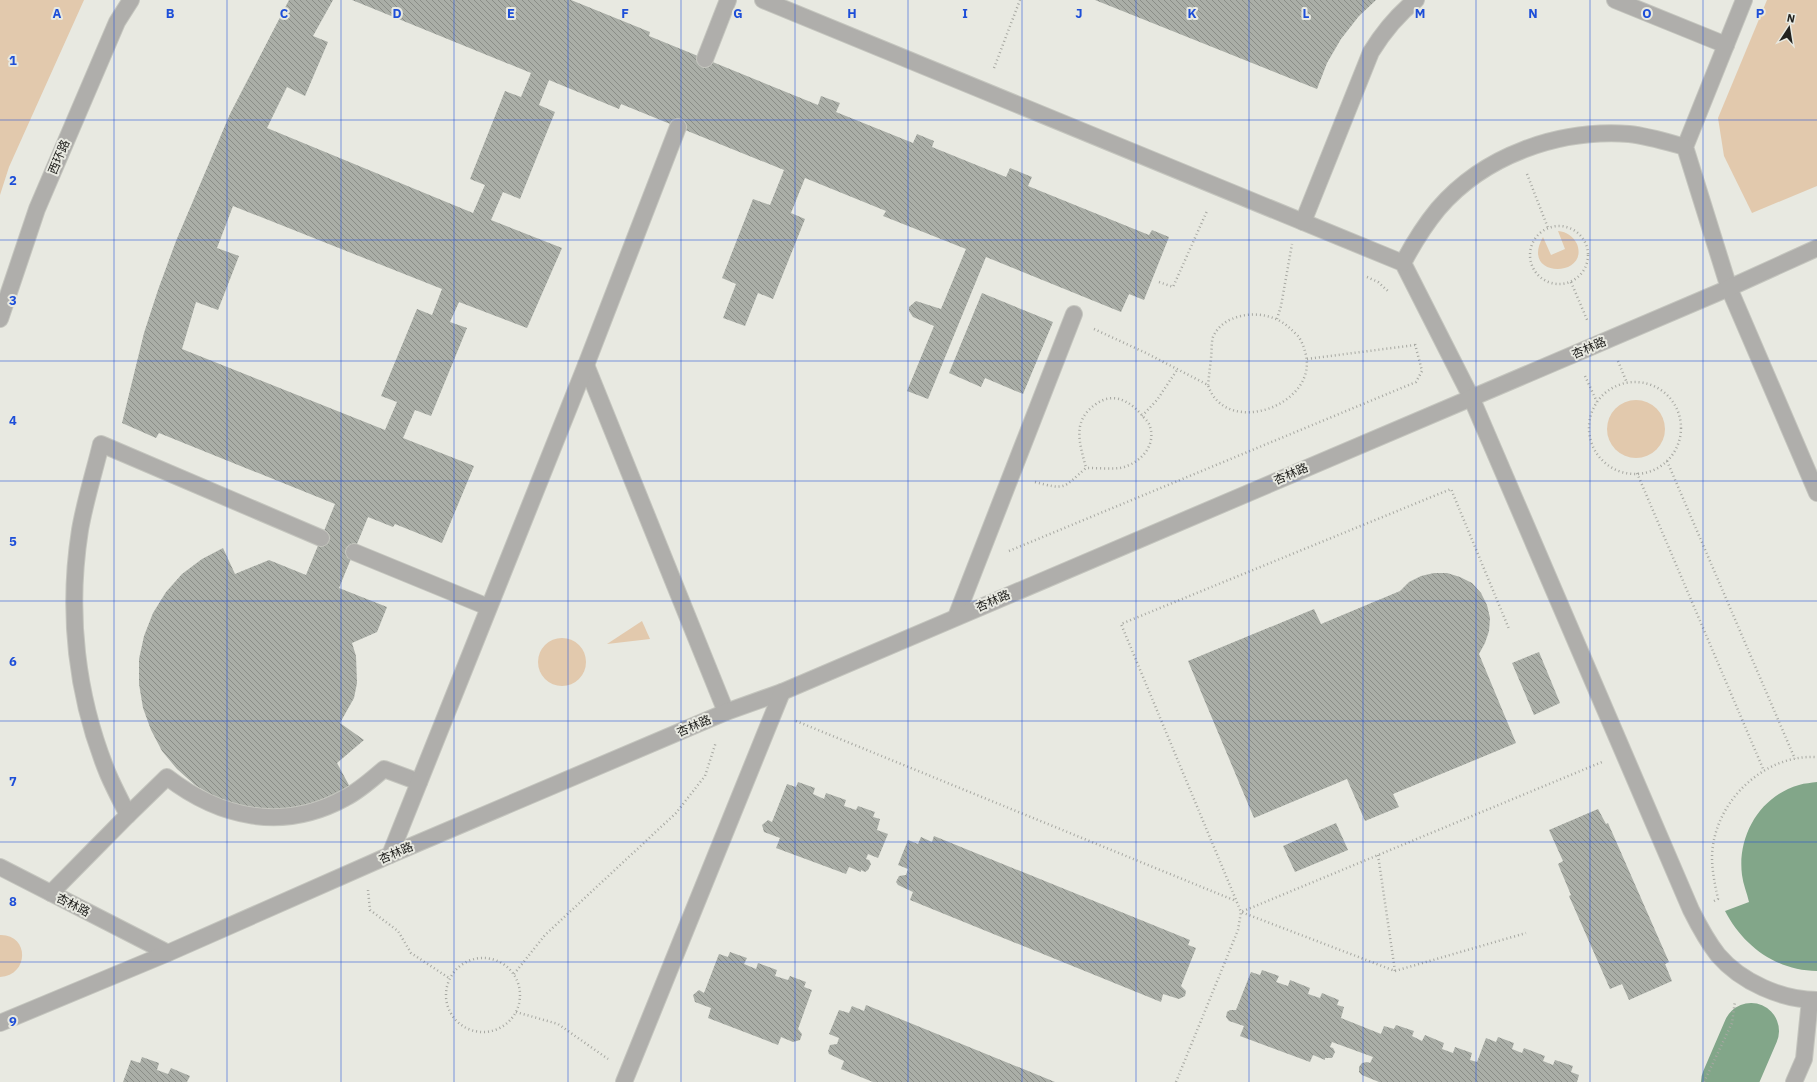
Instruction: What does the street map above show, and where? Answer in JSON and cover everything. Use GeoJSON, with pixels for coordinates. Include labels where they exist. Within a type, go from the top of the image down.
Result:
{"type":"FeatureCollection","features":[{"type":"Feature","properties":{"kind":"lane","name":"西环路"},"geometry":{"type":"LineString","coordinates":[[0,319],[37,209],[117,22],[131,0]]}},
{"type":"Feature","properties":{"kind":"lane"},"geometry":{"type":"LineString","coordinates":[[705,59],[728,0]]}},
{"type":"Feature","properties":{"kind":"lane"},"geometry":{"type":"LineString","coordinates":[[763,0],[1403,263],[1471,398],[1691,910],[1704,935],[1719,956],[1739,973],[1761,987],[1785,996],[1814,1000],[1804,1059],[1794,1082]]}},
{"type":"Feature","properties":{"kind":"lane"},"geometry":{"type":"LineString","coordinates":[[1303,222],[1371,52],[1384,30],[1401,12],[1416,0]]}},
{"type":"Feature","properties":{"kind":"lane"},"geometry":{"type":"LineString","coordinates":[[1615,0],[1726,45]]}},
{"type":"Feature","properties":{"kind":"lane"},"geometry":{"type":"LineString","coordinates":[[1744,0],[1685,148],[1729,288],[1817,493]]}},
{"type":"Feature","properties":{"kind":"lane"},"geometry":{"type":"LineString","coordinates":[[390,855],[586,365],[678,127]]}},
{"type":"Feature","properties":{"kind":"lane"},"geometry":{"type":"LineString","coordinates":[[1403,263],[1419,234],[1443,204],[1462,186],[1489,166],[1518,152],[1545,142],[1573,136],[1601,133],[1630,134],[1658,139],[1685,148]]}},
{"type":"Feature","properties":{"kind":"lane","name":"杏林路"},"geometry":{"type":"LineString","coordinates":[[0,1023],[168,953],[390,855],[726,712],[782,692],[1729,288],[1817,248]]}},
{"type":"Feature","properties":{"kind":"lane"},"geometry":{"type":"LineString","coordinates":[[956,617],[1073,316]]}},
{"type":"Feature","properties":{"kind":"lane"},"geometry":{"type":"LineString","coordinates":[[586,365],[726,712]]}},
{"type":"Feature","properties":{"kind":"lane"},"geometry":{"type":"LineString","coordinates":[[128,815],[108,774],[93,733],[82,689],[76,645],[74,606],[80,529],[101,444],[321,538]]}},
{"type":"Feature","properties":{"kind":"lane"},"geometry":{"type":"LineString","coordinates":[[354,552],[488,607]]}},
{"type":"Feature","properties":{"kind":"lane"},"geometry":{"type":"LineString","coordinates":[[626,1078],[782,692]]}},
{"type":"Feature","properties":{"kind":"lane"},"geometry":{"type":"LineString","coordinates":[[52,893],[128,815],[167,778],[185,792],[206,803],[228,811],[250,816],[273,817],[298,814],[322,808],[345,798],[366,785],[384,769],[419,782]]}},
{"type":"Feature","properties":{"kind":"lane","name":"杏林路"},"geometry":{"type":"LineString","coordinates":[[0,867],[168,953]]}},
{"type":"Feature","properties":{"kind":"path"},"geometry":{"type":"LineString","coordinates":[[985,91],[1020,0]]}},
{"type":"Feature","properties":{"kind":"path"},"geometry":{"type":"LineString","coordinates":[[1518,152],[1548,228]]}},
{"type":"Feature","properties":{"kind":"path"},"geometry":{"type":"LineString","coordinates":[[1159,282],[1173,287],[1206,210],[1213,213]]}},
{"type":"Feature","properties":{"kind":"path"},"geometry":{"type":"LineString","coordinates":[[1277,319],[1281,306],[1292,244],[1303,222]]}},
{"type":"Feature","properties":{"kind":"path"},"geometry":{"type":"LineString","coordinates":[[1559,225],[1570,228],[1580,234],[1586,243],[1589,254],[1587,266],[1580,276],[1571,282],[1559,284],[1548,282],[1538,276],[1532,266],[1530,255],[1532,244],[1538,234],[1548,228],[1559,225]]}},
{"type":"Feature","properties":{"kind":"path"},"geometry":{"type":"LineString","coordinates":[[1285,242],[1299,247]]}},
{"type":"Feature","properties":{"kind":"path"},"geometry":{"type":"LineString","coordinates":[[1363,275],[1378,282],[1389,292],[1392,299]]}},
{"type":"Feature","properties":{"kind":"path"},"geometry":{"type":"LineString","coordinates":[[1571,282],[1597,344]]}},
{"type":"Feature","properties":{"kind":"path"},"geometry":{"type":"LineString","coordinates":[[1266,315],[1277,319],[1289,327],[1299,338],[1307,359],[1303,381],[1297,390],[1278,405],[1265,411],[1252,413],[1239,412],[1227,408],[1216,401],[1211,394],[1208,385],[1213,337],[1218,329],[1233,318],[1266,315]]}},
{"type":"Feature","properties":{"kind":"path"},"geometry":{"type":"LineString","coordinates":[[1073,316],[1208,385]]}},
{"type":"Feature","properties":{"kind":"path"},"geometry":{"type":"LineString","coordinates":[[977,565],[1416,382],[1422,371],[1412,338]]}},
{"type":"Feature","properties":{"kind":"path"},"geometry":{"type":"LineString","coordinates":[[1307,359],[1415,345]]}},
{"type":"Feature","properties":{"kind":"path"},"geometry":{"type":"LineString","coordinates":[[1142,416],[1157,400],[1177,370]]}},
{"type":"Feature","properties":{"kind":"path"},"geometry":{"type":"LineString","coordinates":[[1634,382],[1648,383],[1661,389],[1672,399],[1678,411],[1681,426],[1679,440],[1674,453],[1667,461],[1651,471],[1637,473],[1623,472],[1610,465],[1599,456],[1592,443],[1589,429],[1591,415],[1597,402],[1607,391],[1619,385],[1634,382]]}},
{"type":"Feature","properties":{"kind":"path"},"geometry":{"type":"LineString","coordinates":[[1011,476],[1059,488],[1067,485],[1086,468],[1121,468],[1141,459],[1149,448],[1151,435],[1149,423],[1136,409],[1122,399],[1111,398],[1099,402],[1090,408],[1084,416],[1078,436],[1086,468]]}},
{"type":"Feature","properties":{"kind":"path"},"geometry":{"type":"LineString","coordinates":[[1667,461],[1795,759]]}},
{"type":"Feature","properties":{"kind":"path"},"geometry":{"type":"LineString","coordinates":[[1637,473],[1764,771]]}},
{"type":"Feature","properties":{"kind":"path"},"geometry":{"type":"LineString","coordinates":[[1176,1082],[1238,930],[1240,912],[1121,624],[1451,489],[1509,629]]}},
{"type":"Feature","properties":{"kind":"path"},"geometry":{"type":"LineString","coordinates":[[514,974],[545,935],[676,813],[705,776],[726,712]]}},
{"type":"Feature","properties":{"kind":"path"},"geometry":{"type":"LineString","coordinates":[[774,712],[1236,901]]}},
{"type":"Feature","properties":{"kind":"path"},"geometry":{"type":"LineString","coordinates":[[1240,912],[1624,753]]}},
{"type":"Feature","properties":{"kind":"path"},"geometry":{"type":"LineString","coordinates":[[1691,910],[1718,899],[1713,877],[1712,855],[1716,834],[1724,813],[1736,794],[1752,779],[1764,771],[1795,759],[1817,757]]}},
{"type":"Feature","properties":{"kind":"path"},"geometry":{"type":"LineString","coordinates":[[1378,855],[1395,971]]}},
{"type":"Feature","properties":{"kind":"path"},"geometry":{"type":"LineString","coordinates":[[365,866],[370,910],[398,931],[411,954],[449,978]]}},
{"type":"Feature","properties":{"kind":"path"},"geometry":{"type":"LineString","coordinates":[[1240,912],[1395,971],[1526,933]]}},
{"type":"Feature","properties":{"kind":"path"},"geometry":{"type":"LineString","coordinates":[[480,957],[492,959],[504,964],[514,974],[519,985],[520,998],[509,1021],[498,1028],[486,1032],[473,1030],[461,1025],[452,1015],[447,1004],[446,991],[449,978],[457,968],[467,961],[480,957]]}},
{"type":"Feature","properties":{"kind":"path"},"geometry":{"type":"LineString","coordinates":[[1704,1082],[1732,1023],[1739,973]]}},
{"type":"Feature","properties":{"kind":"path"},"geometry":{"type":"LineString","coordinates":[[515,1011],[558,1024],[626,1078]]}},
{"type":"Feature","properties":{"kind":"shaded area"},"geometry":{"type":"Polygon","coordinates":[[[0,0],[84,0],[9,167],[0,195],[0,0]]]}},
{"type":"Feature","properties":{"kind":"shaded area"},"geometry":{"type":"Polygon","coordinates":[[[1767,0],[1817,0],[1817,186],[1752,213],[1724,156],[1718,118],[1767,0]]]}},
{"type":"Feature","properties":{"kind":"shaded area"},"geometry":{"type":"Polygon","coordinates":[[[1558,231],[1567,233],[1574,239],[1577,244],[1578,255],[1574,263],[1566,268],[1556,269],[1547,267],[1540,261],[1538,251],[1543,237],[1551,255],[1565,249],[1558,231]]]}},
{"type":"Feature","properties":{"kind":"shaded area"},"geometry":{"type":"Polygon","coordinates":[[[1630,400],[1642,400],[1657,408],[1665,423],[1665,435],[1657,450],[1642,458],[1630,458],[1615,450],[1607,435],[1607,423],[1615,408],[1630,400]]]}},
{"type":"Feature","properties":{"kind":"shaded area"},"geometry":{"type":"Polygon","coordinates":[[[642,621],[650,639],[607,644],[642,621]]]}},
{"type":"Feature","properties":{"kind":"shaded area"},"geometry":{"type":"Polygon","coordinates":[[[557,638],[567,638],[579,645],[586,657],[586,667],[579,679],[567,686],[557,686],[549,682],[542,675],[538,667],[538,657],[542,649],[549,642],[557,638]]]}},
{"type":"Feature","properties":{"kind":"shaded area"},"geometry":{"type":"Polygon","coordinates":[[[1817,782],[1817,971],[1788,967],[1763,954],[1741,935],[1732,924],[1725,911],[1749,902],[1742,875],[1741,860],[1743,846],[1754,820],[1773,798],[1785,790],[1801,784],[1817,782]]]}},
{"type":"Feature","properties":{"kind":"shaded area"},"geometry":{"type":"Polygon","coordinates":[[[0,935],[10,936],[16,941],[21,947],[22,955],[21,963],[17,969],[10,975],[0,977],[0,935]]]}},
{"type":"Feature","properties":{"kind":"building"},"geometry":{"type":"Polygon","coordinates":[[[289,0],[333,0],[313,36],[328,42],[305,96],[287,87],[267,128],[473,213],[485,185],[470,179],[505,91],[521,97],[531,73],[352,0],[571,0],[650,32],[649,36],[818,105],[821,96],[840,103],[836,112],[913,143],[917,134],[934,141],[932,147],[1006,177],[1010,168],[1032,177],[1028,186],[1149,235],[1152,230],[1169,237],[1144,300],[1129,294],[1121,312],[986,257],[928,399],[907,391],[934,326],[913,317],[909,311],[909,307],[916,301],[941,309],[966,249],[883,216],[886,211],[805,178],[791,213],[805,219],[773,299],[758,293],[745,326],[723,318],[736,284],[722,278],[753,199],[770,205],[784,170],[621,104],[619,109],[549,80],[539,105],[555,112],[520,199],[503,192],[491,220],[562,248],[527,328],[459,302],[450,322],[467,328],[431,416],[415,410],[403,438],[474,466],[442,543],[395,524],[393,527],[368,517],[339,588],[387,607],[377,632],[352,643],[356,656],[357,683],[354,698],[340,723],[364,740],[337,763],[351,789],[307,807],[260,810],[237,805],[215,797],[195,785],[177,769],[162,751],[151,730],[143,708],[139,684],[139,659],[144,636],[153,613],[166,592],[182,574],[202,559],[223,548],[235,574],[269,560],[306,575],[335,504],[159,433],[156,438],[122,423],[144,333],[158,290],[176,241],[230,114],[289,0]],[[233,206],[217,248],[239,256],[218,310],[196,302],[182,349],[385,430],[397,402],[381,396],[417,309],[432,315],[442,289],[233,206]]]}},
{"type":"Feature","properties":{"kind":"building"},"geometry":{"type":"Polygon","coordinates":[[[1095,0],[1376,0],[1359,16],[1341,39],[1327,63],[1317,89],[1095,0]]]}},
{"type":"Feature","properties":{"kind":"building"},"geometry":{"type":"Polygon","coordinates":[[[982,293],[1053,322],[1023,394],[985,378],[981,387],[949,373],[982,293]]]}},
{"type":"Feature","properties":{"kind":"building"},"geometry":{"type":"Polygon","coordinates":[[[1434,573],[1447,573],[1472,583],[1481,593],[1487,605],[1490,618],[1489,631],[1479,654],[1516,743],[1393,794],[1399,807],[1365,821],[1347,779],[1254,818],[1188,661],[1314,609],[1321,624],[1400,591],[1409,582],[1421,576],[1434,573]]]}},
{"type":"Feature","properties":{"kind":"building"},"geometry":{"type":"Polygon","coordinates":[[[1539,652],[1560,703],[1534,715],[1512,663],[1539,652]]]}},
{"type":"Feature","properties":{"kind":"building"},"geometry":{"type":"Polygon","coordinates":[[[798,782],[815,788],[813,794],[824,799],[826,793],[846,800],[844,806],[856,810],[858,806],[875,812],[873,817],[880,819],[877,830],[888,834],[878,858],[868,854],[866,859],[869,860],[871,864],[868,870],[865,872],[861,870],[861,872],[849,867],[846,874],[776,848],[780,838],[764,832],[762,825],[768,820],[772,822],[787,784],[796,787],[798,782]]]}},
{"type":"Feature","properties":{"kind":"building"},"geometry":{"type":"Polygon","coordinates":[[[1598,809],[1606,824],[1608,823],[1669,962],[1665,964],[1672,981],[1629,1000],[1622,984],[1610,989],[1569,896],[1571,895],[1558,864],[1563,861],[1549,830],[1598,809]]]}},
{"type":"Feature","properties":{"kind":"building"},"geometry":{"type":"Polygon","coordinates":[[[1336,823],[1348,850],[1295,872],[1283,846],[1336,823]]]}},
{"type":"Feature","properties":{"kind":"building"},"geometry":{"type":"Polygon","coordinates":[[[934,836],[1190,940],[1188,945],[1196,948],[1181,986],[1186,991],[1185,996],[1179,999],[1163,994],[1161,1002],[910,900],[913,892],[898,885],[896,882],[899,876],[906,875],[908,869],[898,865],[908,840],[918,844],[921,837],[932,842],[934,836]]]}},
{"type":"Feature","properties":{"kind":"building"},"geometry":{"type":"Polygon","coordinates":[[[730,952],[747,958],[744,964],[756,969],[758,963],[777,970],[775,976],[788,980],[790,976],[806,982],[804,987],[812,990],[798,1029],[802,1034],[800,1040],[793,1042],[781,1037],[778,1045],[708,1018],[711,1008],[695,1002],[693,995],[699,990],[704,993],[719,954],[728,957],[730,952]]]}},
{"type":"Feature","properties":{"kind":"building"},"geometry":{"type":"Polygon","coordinates":[[[1262,970],[1279,976],[1276,982],[1288,986],[1290,980],[1310,988],[1308,994],[1320,998],[1322,993],[1339,1000],[1337,1005],[1344,1007],[1341,1018],[1381,1034],[1384,1026],[1394,1029],[1396,1025],[1414,1031],[1412,1036],[1422,1041],[1425,1035],[1444,1043],[1442,1049],[1453,1053],[1455,1047],[1472,1053],[1470,1060],[1477,1062],[1486,1038],[1496,1042],[1498,1037],[1514,1043],[1512,1049],[1522,1053],[1524,1048],[1545,1056],[1543,1061],[1553,1065],[1555,1060],[1573,1066],[1571,1072],[1579,1075],[1577,1082],[1379,1082],[1362,1075],[1359,1072],[1359,1067],[1362,1063],[1370,1063],[1373,1057],[1332,1042],[1330,1047],[1333,1048],[1335,1052],[1332,1058],[1325,1058],[1325,1060],[1313,1055],[1310,1062],[1240,1036],[1244,1026],[1229,1021],[1226,1017],[1227,1012],[1230,1010],[1236,1010],[1251,972],[1260,975],[1262,970]]]}},
{"type":"Feature","properties":{"kind":"building"},"geometry":{"type":"Polygon","coordinates":[[[866,1005],[1055,1082],[873,1082],[841,1069],[844,1061],[829,1054],[828,1051],[830,1045],[837,1044],[839,1038],[829,1034],[839,1010],[849,1013],[852,1006],[864,1011],[866,1005]]]}},
{"type":"Feature","properties":{"kind":"building"},"geometry":{"type":"Polygon","coordinates":[[[142,1057],[159,1063],[157,1070],[168,1074],[171,1068],[190,1076],[187,1082],[123,1082],[131,1060],[140,1063],[142,1057]]]}},
{"type":"Feature","properties":{"kind":"waterway"},"geometry":{"type":"LineString","coordinates":[[1729,1082],[1751,1031]]}}]}
